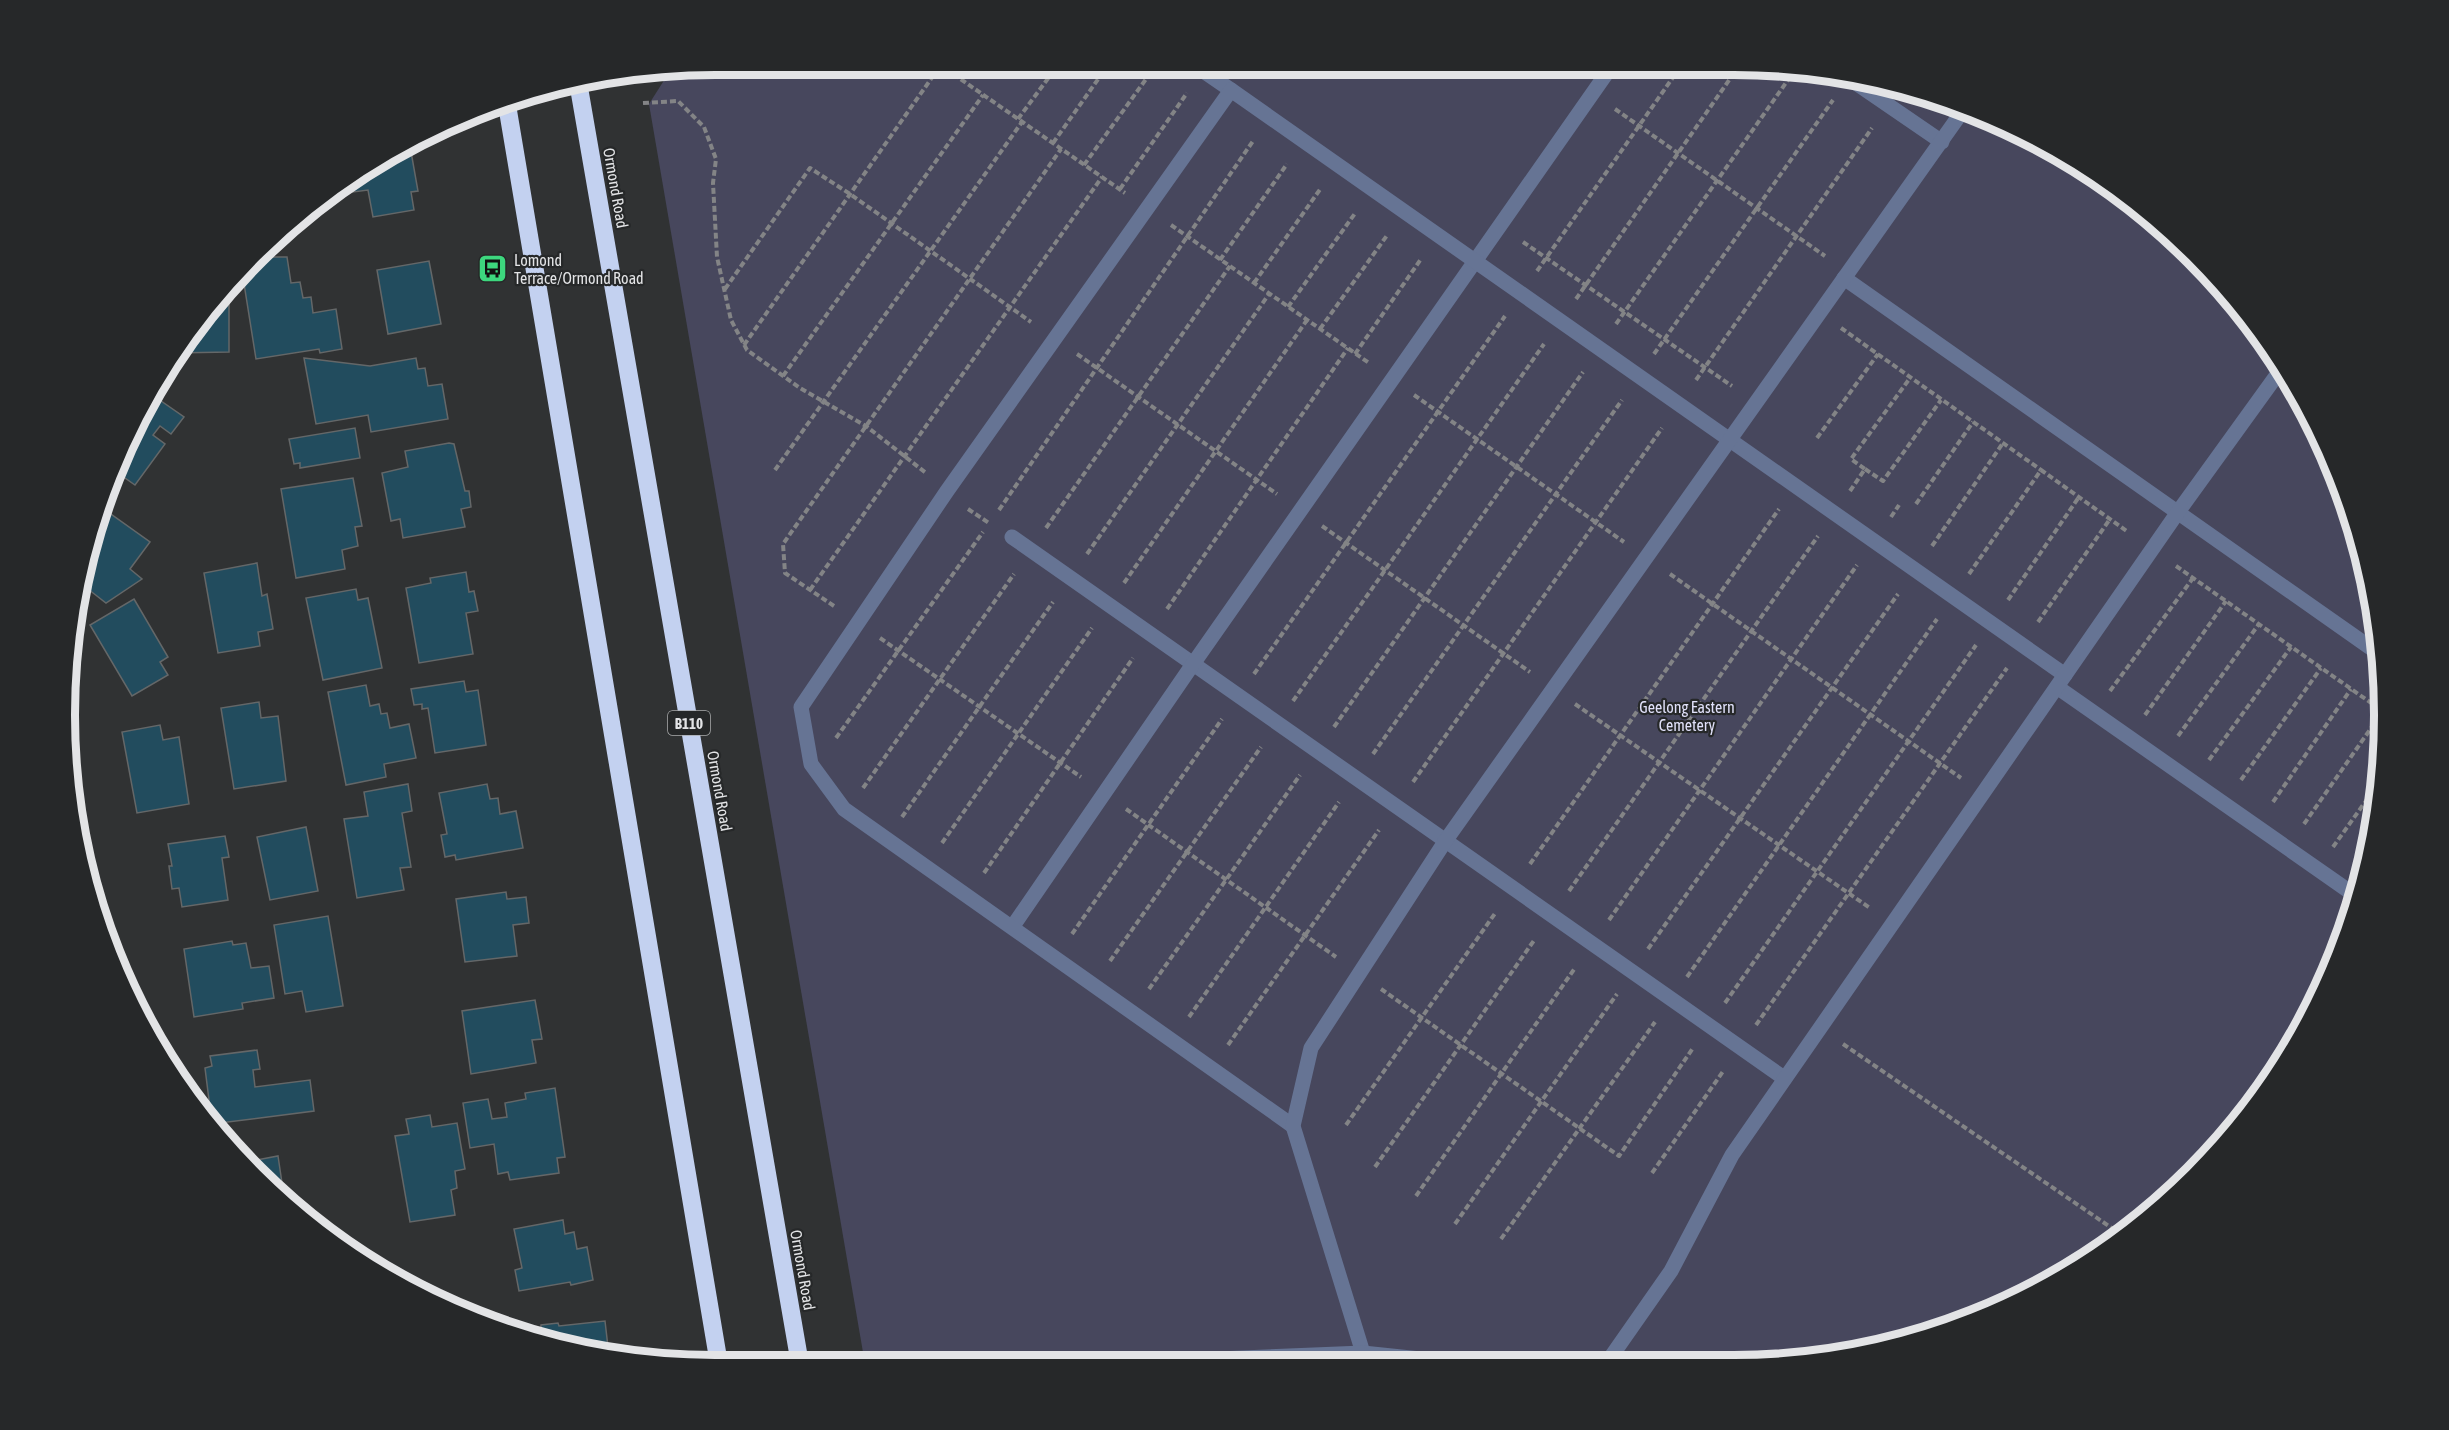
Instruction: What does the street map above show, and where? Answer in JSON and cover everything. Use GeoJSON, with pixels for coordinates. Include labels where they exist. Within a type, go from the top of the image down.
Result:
{"type":"FeatureCollection","features":[{"type":"Feature","properties":{"kind":"highway","name":"Ormond Road"},"geometry":{"type":"LineString","coordinates":[[579,90],[798,1355]]}},
{"type":"Feature","properties":{"kind":"highway"},"geometry":{"type":"LineString","coordinates":[[508,109],[716,1355]]}},
{"type":"Feature","properties":{"kind":"lane"},"geometry":{"type":"LineString","coordinates":[[1210,75],[1520,295],[1991,623],[2022,646],[2094,713],[2349,891]]}},
{"type":"Feature","properties":{"kind":"lane"},"geometry":{"type":"LineString","coordinates":[[1013,926],[1193,664],[1605,75]]}},
{"type":"Feature","properties":{"kind":"lane"},"geometry":{"type":"LineString","coordinates":[[1863,88],[1941,142]]}},
{"type":"Feature","properties":{"kind":"lane"},"geometry":{"type":"LineString","coordinates":[[1231,90],[947,491],[801,707],[811,764],[844,809],[1013,926],[1293,1126]]}},
{"type":"Feature","properties":{"kind":"lane"},"geometry":{"type":"LineString","coordinates":[[1363,1353],[1293,1126],[1311,1048],[1446,840],[1959,116]]}},
{"type":"Feature","properties":{"kind":"lane"},"geometry":{"type":"LineString","coordinates":[[1846,275],[2371,648]]}},
{"type":"Feature","properties":{"kind":"lane"},"geometry":{"type":"LineString","coordinates":[[1612,1355],[1671,1271],[1732,1155],[1784,1078],[2178,512],[2276,376]]}},
{"type":"Feature","properties":{"kind":"lane"},"geometry":{"type":"LineString","coordinates":[[1012,537],[1784,1078]]}},
{"type":"Feature","properties":{"kind":"lane"},"geometry":{"type":"LineString","coordinates":[[1315,1355],[1363,1353],[1382,1355]]}},
{"type":"Feature","properties":{"kind":"path"},"geometry":{"type":"LineString","coordinates":[[744,345],[934,75]]}},
{"type":"Feature","properties":{"kind":"path"},"geometry":{"type":"LineString","coordinates":[[955,75],[1983,794]]}},
{"type":"Feature","properties":{"kind":"path"},"geometry":{"type":"LineString","coordinates":[[775,470],[931,251],[1051,75]]}},
{"type":"Feature","properties":{"kind":"path"},"geometry":{"type":"LineString","coordinates":[[1053,143],[1101,75]]}},
{"type":"Feature","properties":{"kind":"path"},"geometry":{"type":"LineString","coordinates":[[1084,165],[1149,75]]}},
{"type":"Feature","properties":{"kind":"path"},"geometry":{"type":"LineString","coordinates":[[1120,189],[1197,75]]}},
{"type":"Feature","properties":{"kind":"path"},"geometry":{"type":"LineString","coordinates":[[1056,957],[1675,75]]}},
{"type":"Feature","properties":{"kind":"path"},"geometry":{"type":"LineString","coordinates":[[1094,984],[1733,75]]}},
{"type":"Feature","properties":{"kind":"path"},"geometry":{"type":"LineString","coordinates":[[1133,1012],[1789,77]]}},
{"type":"Feature","properties":{"kind":"path"},"geometry":{"type":"LineString","coordinates":[[1592,94],[1797,236],[1846,275]]}},
{"type":"Feature","properties":{"kind":"path"},"geometry":{"type":"LineString","coordinates":[[783,376],[983,95]]}},
{"type":"Feature","properties":{"kind":"path"},"geometry":{"type":"LineString","coordinates":[[1173,1040],[1834,98]]}},
{"type":"Feature","properties":{"kind":"path"},"geometry":{"type":"LineString","coordinates":[[643,103],[678,101],[704,127],[716,159],[713,183],[717,257],[731,320],[747,350],[783,376],[866,426],[968,509],[1012,537]]}},
{"type":"Feature","properties":{"kind":"path"},"geometry":{"type":"LineString","coordinates":[[1212,1068],[1888,105]]}},
{"type":"Feature","properties":{"kind":"path"},"geometry":{"type":"LineString","coordinates":[[814,768],[990,524],[1269,117]]}},
{"type":"Feature","properties":{"kind":"path"},"geometry":{"type":"LineString","coordinates":[[1220,260],[1303,141]]}},
{"type":"Feature","properties":{"kind":"path"},"geometry":{"type":"LineString","coordinates":[[1061,149],[783,544],[785,573],[1104,793],[1619,1156],[2079,497]]}},
{"type":"Feature","properties":{"kind":"path"},"geometry":{"type":"LineString","coordinates":[[1254,283],[1337,165]]}},
{"type":"Feature","properties":{"kind":"path"},"geometry":{"type":"LineString","coordinates":[[725,289],[810,168],[1553,689],[1893,924]]}},
{"type":"Feature","properties":{"kind":"path"},"geometry":{"type":"LineString","coordinates":[[810,590],[1102,177]]}},
{"type":"Feature","properties":{"kind":"path"},"geometry":{"type":"LineString","coordinates":[[1288,307],[1372,190]]}},
{"type":"Feature","properties":{"kind":"path"},"geometry":{"type":"LineString","coordinates":[[1320,329],[1403,212]]}},
{"type":"Feature","properties":{"kind":"path"},"geometry":{"type":"LineString","coordinates":[[1500,226],[1755,402]]}},
{"type":"Feature","properties":{"kind":"path"},"geometry":{"type":"LineString","coordinates":[[1355,354],[1437,236]]}},
{"type":"Feature","properties":{"kind":"path"},"geometry":{"type":"LineString","coordinates":[[1819,313],[2374,705]]}},
{"type":"Feature","properties":{"kind":"path"},"geometry":{"type":"LineString","coordinates":[[1817,438],[1878,354]]}},
{"type":"Feature","properties":{"kind":"path"},"geometry":{"type":"LineString","coordinates":[[1910,378],[1851,459],[1882,481],[1942,400]]}},
{"type":"Feature","properties":{"kind":"path"},"geometry":{"type":"LineString","coordinates":[[1916,504],[1973,422]]}},
{"type":"Feature","properties":{"kind":"path"},"geometry":{"type":"LineString","coordinates":[[1455,1224],[2004,443]]}},
{"type":"Feature","properties":{"kind":"path"},"geometry":{"type":"LineString","coordinates":[[1375,1167],[1865,469]]}},
{"type":"Feature","properties":{"kind":"path"},"geometry":{"type":"LineString","coordinates":[[1501,1239],[1580,1130],[2042,470]]}},
{"type":"Feature","properties":{"kind":"path"},"geometry":{"type":"LineString","coordinates":[[1346,1125],[1795,486]]}},
{"type":"Feature","properties":{"kind":"path"},"geometry":{"type":"LineString","coordinates":[[1416,1196],[1899,505]]}},
{"type":"Feature","properties":{"kind":"path"},"geometry":{"type":"LineString","coordinates":[[1652,1173],[2110,519]]}},
{"type":"Feature","properties":{"kind":"path"},"geometry":{"type":"LineString","coordinates":[[2094,713],[2193,578]]}},
{"type":"Feature","properties":{"kind":"path"},"geometry":{"type":"LineString","coordinates":[[2129,737],[2226,601]]}},
{"type":"Feature","properties":{"kind":"path"},"geometry":{"type":"LineString","coordinates":[[2161,759],[2259,624]]}},
{"type":"Feature","properties":{"kind":"path"},"geometry":{"type":"LineString","coordinates":[[2193,782],[2291,647]]}},
{"type":"Feature","properties":{"kind":"path"},"geometry":{"type":"LineString","coordinates":[[2224,804],[2321,668]]}},
{"type":"Feature","properties":{"kind":"path"},"geometry":{"type":"LineString","coordinates":[[2256,826],[2351,689]]}},
{"type":"Feature","properties":{"kind":"path"},"geometry":{"type":"LineString","coordinates":[[2287,848],[2374,726]]}},
{"type":"Feature","properties":{"kind":"path"},"geometry":{"type":"LineString","coordinates":[[2318,869],[2369,796]]}},
{"type":"Feature","properties":{"kind":"path"},"geometry":{"type":"LineString","coordinates":[[1820,1028],[2114,1230]]}},
{"type":"Feature","properties":{"kind":"green space","name":"Geelong Eastern Cemetery"},"geometry":{"type":"Polygon","coordinates":[[[673,76],[1776,76],[1859,87],[1940,109],[2017,141],[2054,161],[2124,207],[2156,234],[2187,262],[2242,325],[2266,359],[2308,432],[2340,509],[2352,549],[2369,631],[2373,673],[2373,757],[2369,799],[2362,840],[2340,921],[2308,998],[2288,1035],[2242,1105],[2215,1137],[2187,1168],[2124,1223],[2090,1247],[2017,1289],[1940,1321],[1859,1343],[1818,1350],[1734,1355],[863,1355],[649,104],[666,77],[673,76]]]}},
{"type":"Feature","properties":{"kind":"building"},"geometry":{"type":"Polygon","coordinates":[[[411,152],[418,191],[411,192],[414,210],[373,217],[368,190],[353,192],[352,188],[359,183],[411,152]]]}},
{"type":"Feature","properties":{"kind":"building"},"geometry":{"type":"Polygon","coordinates":[[[287,257],[291,283],[300,282],[303,298],[311,297],[313,313],[336,309],[342,349],[320,353],[319,349],[256,359],[244,282],[267,258],[287,257]]]}},
{"type":"Feature","properties":{"kind":"building"},"geometry":{"type":"Polygon","coordinates":[[[429,261],[441,324],[388,334],[377,270],[429,261]]]}},
{"type":"Feature","properties":{"kind":"building"},"geometry":{"type":"Polygon","coordinates":[[[229,299],[229,352],[187,353],[229,299]]]}},
{"type":"Feature","properties":{"kind":"building"},"geometry":{"type":"Polygon","coordinates":[[[304,358],[370,366],[416,358],[418,369],[425,368],[428,386],[442,384],[448,419],[371,432],[368,415],[316,424],[304,358]]]}},
{"type":"Feature","properties":{"kind":"building"},"geometry":{"type":"Polygon","coordinates":[[[159,399],[184,417],[171,434],[160,426],[153,435],[165,444],[135,485],[122,476],[159,399]]]}},
{"type":"Feature","properties":{"kind":"building"},"geometry":{"type":"Polygon","coordinates":[[[355,428],[360,458],[300,468],[300,463],[294,464],[289,439],[355,428]]]}},
{"type":"Feature","properties":{"kind":"building"},"geometry":{"type":"Polygon","coordinates":[[[454,444],[465,491],[469,491],[471,507],[461,509],[465,527],[403,538],[400,519],[391,521],[382,473],[408,467],[405,451],[454,444]]]}},
{"type":"Feature","properties":{"kind":"building"},"geometry":{"type":"Polygon","coordinates":[[[353,478],[362,526],[355,527],[358,546],[342,550],[345,569],[296,578],[281,489],[353,478]]]}},
{"type":"Feature","properties":{"kind":"building"},"geometry":{"type":"Polygon","coordinates":[[[108,512],[150,542],[130,569],[142,579],[106,603],[88,589],[87,591],[108,512]]]}},
{"type":"Feature","properties":{"kind":"building"},"geometry":{"type":"Polygon","coordinates":[[[257,563],[262,596],[267,594],[273,629],[258,632],[260,646],[218,653],[204,573],[257,563]]]}},
{"type":"Feature","properties":{"kind":"building"},"geometry":{"type":"Polygon","coordinates":[[[466,572],[469,592],[474,591],[478,611],[466,613],[473,654],[419,663],[406,588],[431,583],[430,578],[466,572]]]}},
{"type":"Feature","properties":{"kind":"building"},"geometry":{"type":"Polygon","coordinates":[[[356,589],[358,600],[368,598],[382,668],[323,680],[306,598],[356,589]]]}},
{"type":"Feature","properties":{"kind":"building"},"geometry":{"type":"Polygon","coordinates":[[[134,599],[168,657],[160,662],[168,675],[132,696],[90,625],[134,599]]]}},
{"type":"Feature","properties":{"kind":"building"},"geometry":{"type":"Polygon","coordinates":[[[464,681],[466,692],[478,690],[486,745],[435,753],[428,708],[422,709],[422,704],[414,705],[411,689],[464,681]]]}},
{"type":"Feature","properties":{"kind":"building"},"geometry":{"type":"Polygon","coordinates":[[[366,685],[370,706],[379,704],[381,714],[387,713],[390,728],[409,724],[416,758],[384,764],[386,777],[346,785],[328,692],[366,685]]]}},
{"type":"Feature","properties":{"kind":"building"},"geometry":{"type":"Polygon","coordinates":[[[259,702],[261,718],[278,716],[286,781],[234,789],[221,708],[259,702]]]}},
{"type":"Feature","properties":{"kind":"building"},"geometry":{"type":"Polygon","coordinates":[[[160,725],[163,740],[179,737],[189,804],[137,813],[122,732],[160,725]]]}},
{"type":"Feature","properties":{"kind":"building"},"geometry":{"type":"Polygon","coordinates":[[[408,784],[412,811],[402,813],[411,867],[400,868],[404,890],[357,898],[344,819],[368,816],[364,792],[408,784]]]}},
{"type":"Feature","properties":{"kind":"building"},"geometry":{"type":"Polygon","coordinates":[[[487,784],[490,799],[498,798],[500,814],[516,811],[523,848],[456,860],[455,855],[445,857],[441,835],[447,834],[439,793],[487,784]]]}},
{"type":"Feature","properties":{"kind":"building"},"geometry":{"type":"Polygon","coordinates":[[[306,827],[318,891],[270,900],[257,837],[306,827]]]}},
{"type":"Feature","properties":{"kind":"building"},"geometry":{"type":"Polygon","coordinates":[[[225,836],[229,857],[222,858],[228,900],[182,907],[179,888],[172,889],[169,866],[172,866],[168,844],[225,836]]]}},
{"type":"Feature","properties":{"kind":"building"},"geometry":{"type":"Polygon","coordinates":[[[506,892],[507,899],[526,897],[529,923],[513,925],[517,956],[465,962],[456,899],[506,892]]]}},
{"type":"Feature","properties":{"kind":"building"},"geometry":{"type":"Polygon","coordinates":[[[328,916],[343,1006],[306,1012],[302,991],[285,994],[274,925],[328,916]]]}},
{"type":"Feature","properties":{"kind":"building"},"geometry":{"type":"Polygon","coordinates":[[[232,941],[233,945],[246,943],[251,968],[269,966],[274,998],[242,1003],[243,1009],[194,1017],[184,949],[232,941]]]}},
{"type":"Feature","properties":{"kind":"building"},"geometry":{"type":"Polygon","coordinates":[[[535,1000],[542,1039],[532,1040],[536,1063],[471,1074],[462,1011],[535,1000]]]}},
{"type":"Feature","properties":{"kind":"building"},"geometry":{"type":"Polygon","coordinates":[[[257,1050],[260,1069],[253,1070],[255,1087],[310,1080],[314,1111],[222,1123],[210,1109],[205,1068],[212,1066],[210,1056],[257,1050]]]}},
{"type":"Feature","properties":{"kind":"building"},"geometry":{"type":"Polygon","coordinates":[[[555,1088],[565,1157],[557,1158],[559,1173],[510,1180],[508,1172],[498,1174],[494,1144],[470,1148],[463,1103],[488,1099],[492,1119],[507,1117],[505,1103],[526,1099],[525,1093],[555,1088]]]}},
{"type":"Feature","properties":{"kind":"building"},"geometry":{"type":"Polygon","coordinates":[[[430,1115],[432,1127],[457,1123],[465,1169],[455,1171],[457,1188],[451,1190],[455,1215],[410,1222],[395,1136],[409,1134],[406,1119],[430,1115]]]}},
{"type":"Feature","properties":{"kind":"building"},"geometry":{"type":"Polygon","coordinates":[[[278,1156],[283,1187],[262,1168],[255,1160],[278,1156]]]}},
{"type":"Feature","properties":{"kind":"building"},"geometry":{"type":"Polygon","coordinates":[[[563,1220],[565,1234],[574,1232],[577,1249],[587,1247],[593,1280],[519,1291],[515,1270],[522,1268],[514,1229],[563,1220]]]}},
{"type":"Feature","properties":{"kind":"building"},"geometry":{"type":"Polygon","coordinates":[[[605,1321],[608,1346],[540,1330],[541,1325],[558,1323],[559,1326],[605,1321]]]}},
{"type":"Feature","properties":{"kind":"place","name":"Lomond Terrace/Ormond Road"},"geometry":{"type":"Point","coordinates":[493,269]}}]}
